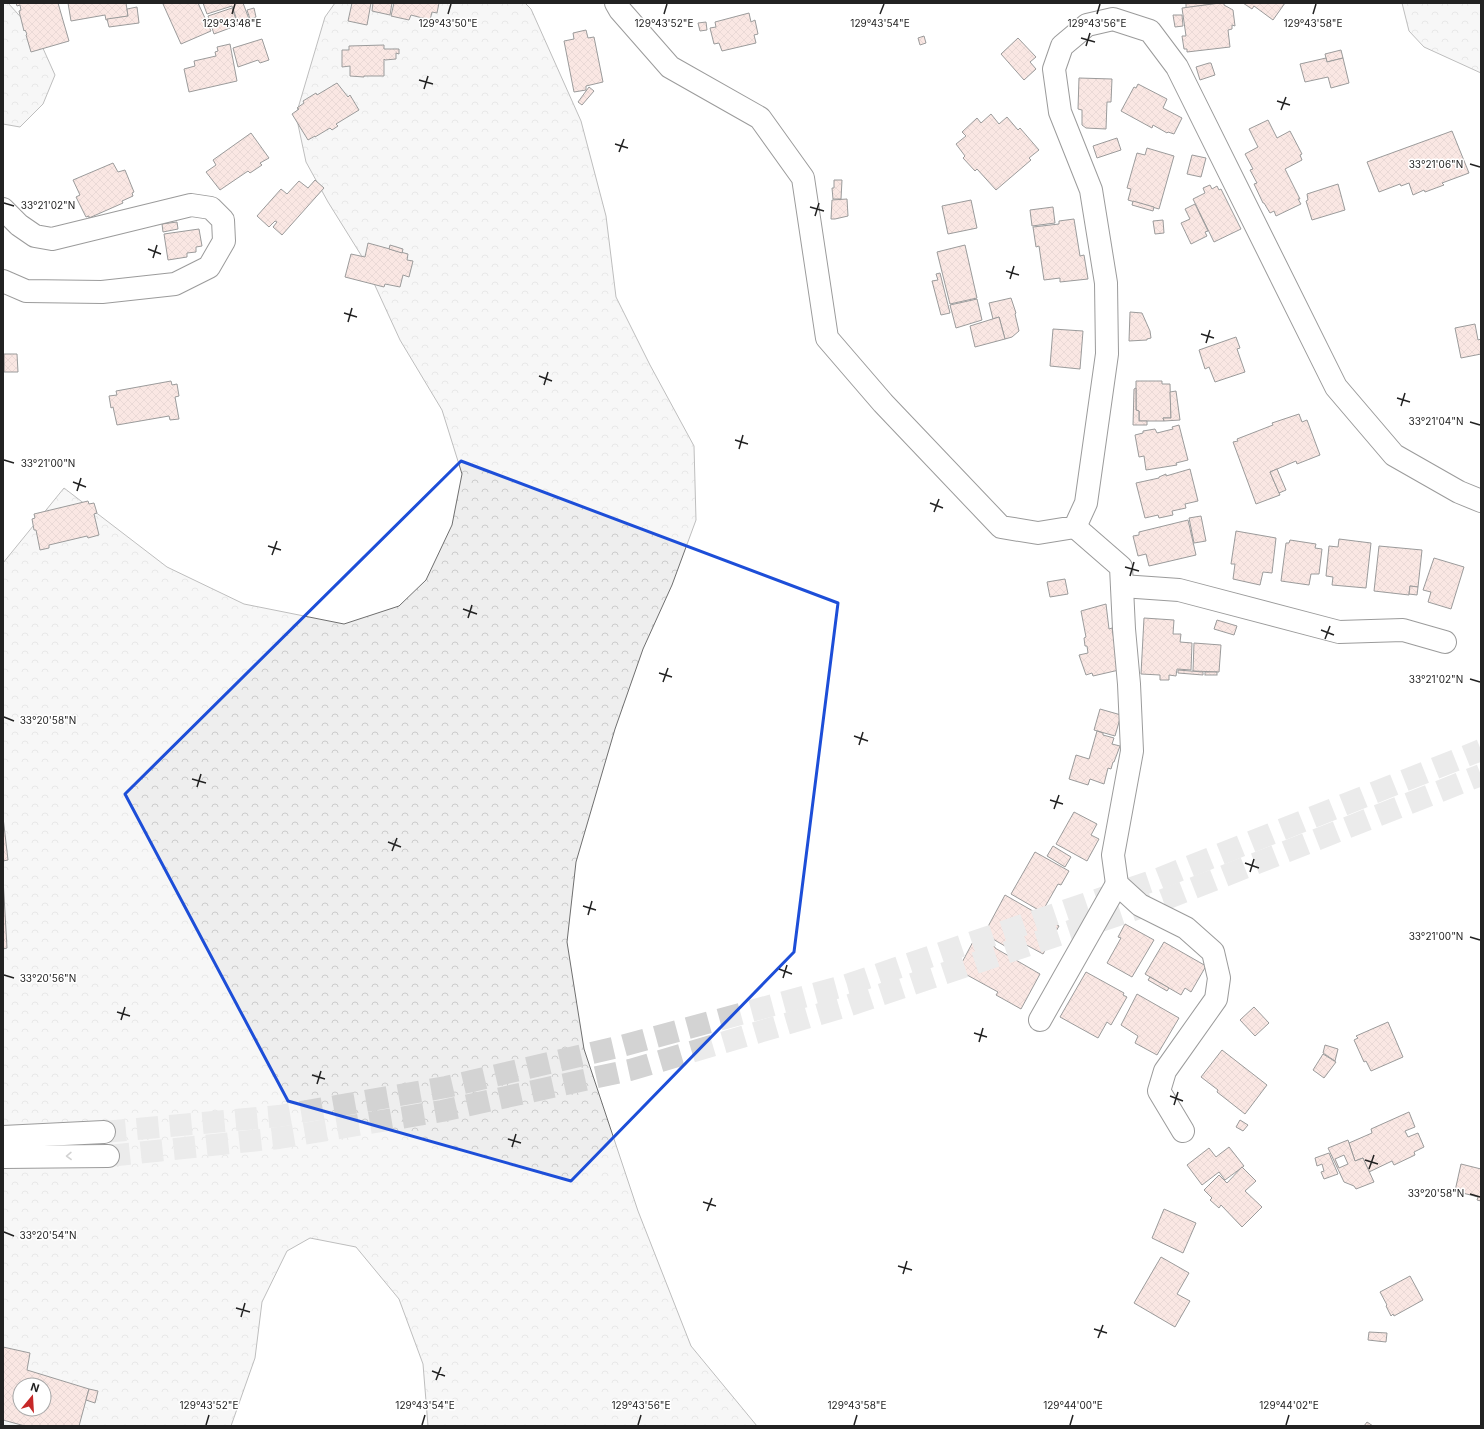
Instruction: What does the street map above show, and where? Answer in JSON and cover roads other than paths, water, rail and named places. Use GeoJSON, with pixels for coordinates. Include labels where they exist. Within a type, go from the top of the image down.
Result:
{"type":"FeatureCollection","features":[{"type":"Feature","properties":{"kind":"main road"},"geometry":{"type":"LineString","coordinates":[[616,3],[620,10],[670,67],[760,118],[803,178],[827,338],[883,403],[1001,527],[1038,533],[1075,527]]}},
{"type":"Feature","properties":{"kind":"main road"},"geometry":{"type":"LineString","coordinates":[[1075,527],[1086,503],[1107,354],[1106,283],[1091,190],[1060,112],[1054,70],[1062,46],[1086,25],[1113,19],[1150,31],[1177,67],[1336,387],[1394,455],[1459,492],[1481,501]]}},
{"type":"Feature","properties":{"kind":"main road"},"geometry":{"type":"LineString","coordinates":[[3,208],[19,225],[35,236],[52,239],[191,205],[212,208],[223,220],[224,241],[209,266],[175,284],[102,292],[26,291],[3,281]]}},
{"type":"Feature","properties":{"kind":"main road"},"geometry":{"type":"LineString","coordinates":[[1040,1020],[1117,884],[1113,855],[1132,752],[1130,684],[1124,629],[1121,567],[1075,527]]}},
{"type":"Feature","properties":{"kind":"main road"},"geometry":{"type":"LineString","coordinates":[[1122,586],[1180,590],[1339,632],[1403,630],[1445,642]]}},
{"type":"Feature","properties":{"kind":"main road"},"geometry":{"type":"LineString","coordinates":[[1117,884],[1140,905],[1186,928],[1213,952],[1219,978],[1216,999],[1165,1071],[1159,1091],[1183,1131]]}},
{"type":"Feature","properties":{"kind":"main road"},"geometry":{"type":"LineString","coordinates":[[3,1137],[104,1132]]}},
{"type":"Feature","properties":{"kind":"main road"},"geometry":{"type":"LineString","coordinates":[[3,1157],[108,1156]]}},
{"type":"Feature","properties":{"kind":"tunnel"},"geometry":{"type":"LineString","coordinates":[[104,1132],[279,1116],[446,1087],[622,1046],[847,985],[1158,879],[1481,750]]}},
{"type":"Feature","properties":{"kind":"tunnel"},"geometry":{"type":"LineString","coordinates":[[108,1156],[279,1138],[442,1111],[630,1070],[847,1006],[1163,900],[1481,775]]}}]}
